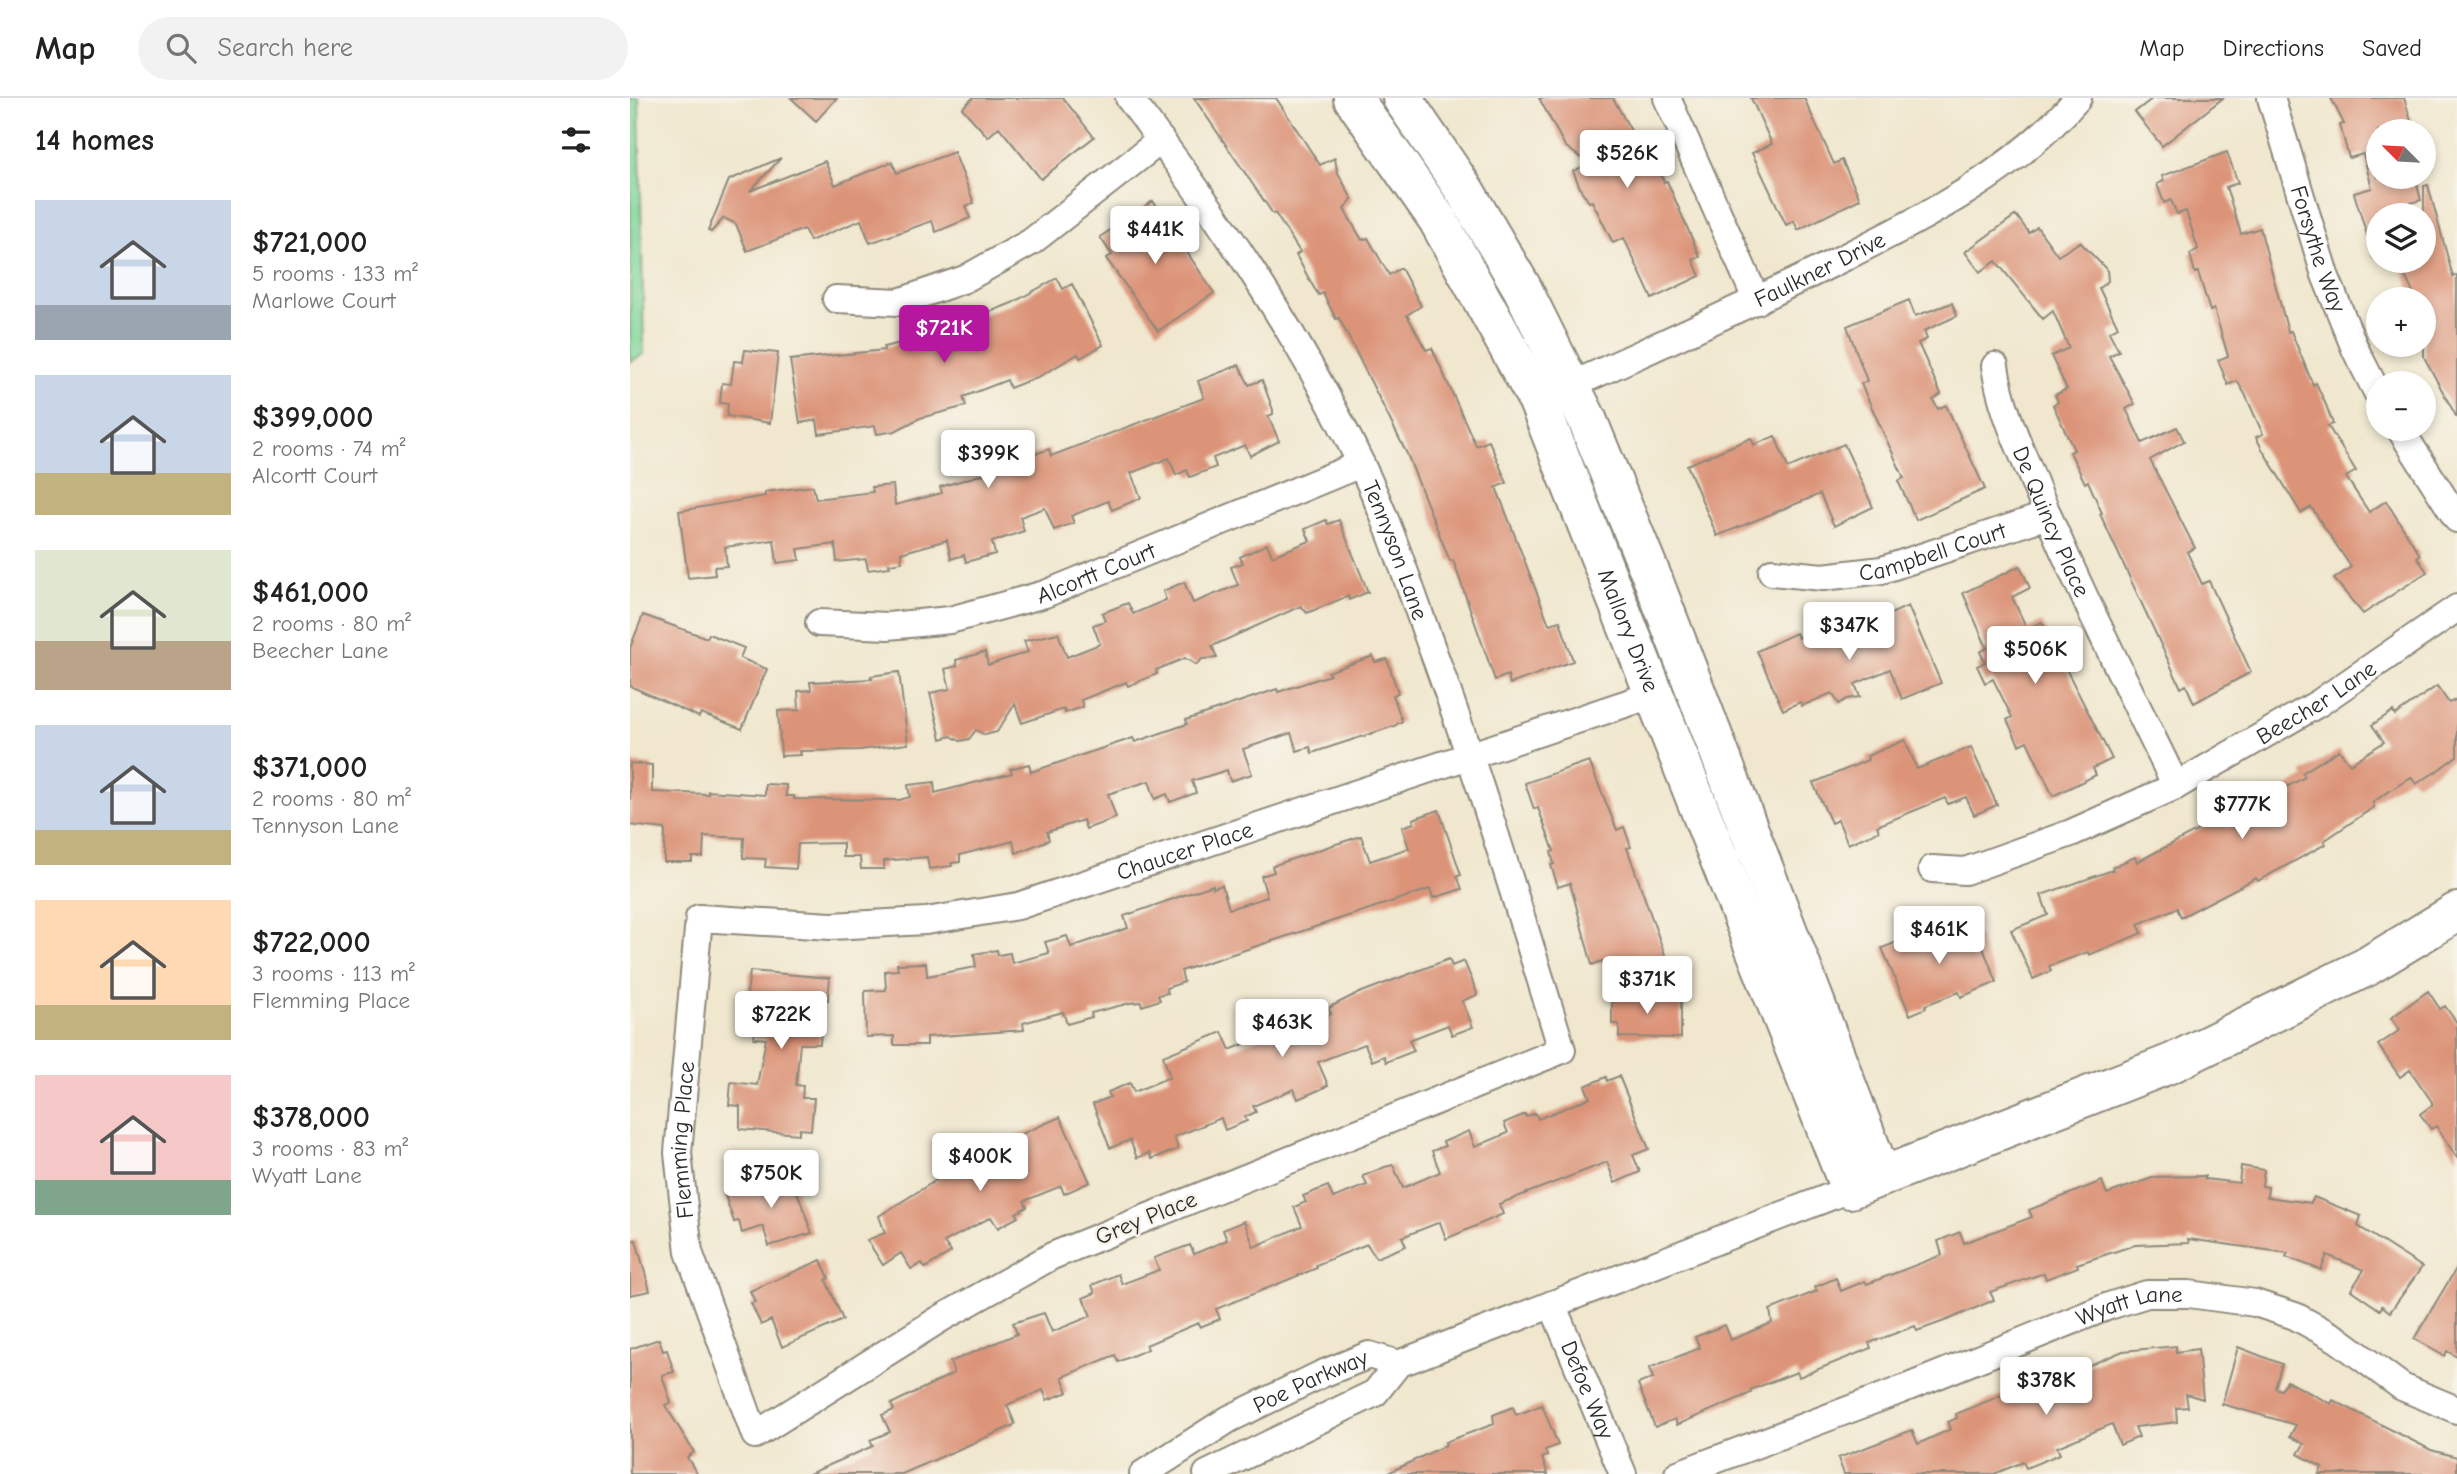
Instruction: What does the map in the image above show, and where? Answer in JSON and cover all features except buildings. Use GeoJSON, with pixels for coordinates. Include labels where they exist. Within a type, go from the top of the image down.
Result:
{"type":"FeatureCollection","features":[{"type":"Feature","properties":{"kind":"main road","name":"Mallory Drive"},"geometry":{"type":"LineString","coordinates":[[1353,98],[1554,393],[1655,694],[1866,1183]]}},
{"type":"Feature","properties":{"kind":"main road"},"geometry":{"type":"LineString","coordinates":[[1402,98],[1465,191],[1522,288],[1554,393],[1654,582],[1866,1183],[2172,1063],[2366,967],[2454,920]]}},
{"type":"Feature","properties":{"kind":"street","name":"Tennyson Lane"},"geometry":{"type":"LineString","coordinates":[[1129,98],[1258,282],[1300,351],[1361,464],[1393,539],[1472,756],[1562,1049]]}},
{"type":"Feature","properties":{"kind":"street"},"geometry":{"type":"LineString","coordinates":[[1667,98],[1757,301]]}},
{"type":"Feature","properties":{"kind":"street","name":"Faulkner Drive"},"geometry":{"type":"LineString","coordinates":[[1554,393],[1757,301],[1941,209],[2031,145],[2078,98]]}},
{"type":"Feature","properties":{"kind":"street","name":"Forsythe Way"},"geometry":{"type":"LineString","coordinates":[[2271,98],[2325,275],[2366,371]]}},
{"type":"Feature","properties":{"kind":"street"},"geometry":{"type":"LineString","coordinates":[[836,299],[899,302],[965,279],[1031,242],[1161,140]]}},
{"type":"Feature","properties":{"kind":"street","name":"De Quincy Place"},"geometry":{"type":"LineString","coordinates":[[1995,366],[1999,395],[2048,515],[2176,786]]}},
{"type":"Feature","properties":{"kind":"street"},"geometry":{"type":"LineString","coordinates":[[2408,441],[2457,519]]}},
{"type":"Feature","properties":{"kind":"street","name":"Alcortt Court"},"geometry":{"type":"LineString","coordinates":[[819,623],[888,626],[950,620],[1045,594],[1361,464]]}},
{"type":"Feature","properties":{"kind":"street","name":"Campbell Court"},"geometry":{"type":"LineString","coordinates":[[1772,572],[1823,577],[1882,569],[2048,515]]}},
{"type":"Feature","properties":{"kind":"street","name":"Beecher Lane"},"geometry":{"type":"LineString","coordinates":[[1932,869],[1965,872],[2071,832],[2176,786],[2319,703],[2457,608]]}},
{"type":"Feature","properties":{"kind":"street","name":"Chaucer Place"},"geometry":{"type":"LineString","coordinates":[[699,918],[831,926],[926,921],[1018,906],[1655,694]]}},
{"type":"Feature","properties":{"kind":"street","name":"Flemming Place"},"geometry":{"type":"LineString","coordinates":[[699,918],[678,1153],[686,1227],[689,1252],[755,1435]]}},
{"type":"Feature","properties":{"kind":"street","name":"Grey Place"},"geometry":{"type":"LineString","coordinates":[[755,1435],[940,1319],[1052,1256],[1562,1049]]}},
{"type":"Feature","properties":{"kind":"street"},"geometry":{"type":"LineString","coordinates":[[1398,1364],[1866,1183]]}},
{"type":"Feature","properties":{"kind":"street","name":"Wyatt Lane"},"geometry":{"type":"LineString","coordinates":[[1678,1474],[1901,1390],[2109,1306],[2147,1294],[2189,1294],[2255,1303],[2295,1316],[2337,1339],[2402,1387],[2457,1410]]}},
{"type":"Feature","properties":{"kind":"street","name":"Defoe Way"},"geometry":{"type":"LineString","coordinates":[[1552,1304],[1623,1474]]}},
{"type":"Feature","properties":{"kind":"street","name":"Poe Parkway"},"geometry":{"type":"LineString","coordinates":[[1143,1474],[1230,1419],[1322,1374],[1369,1355],[1398,1364],[1375,1393],[1207,1474]]}},
{"type":"Feature","properties":{"kind":"green space"},"geometry":{"type":"Polygon","coordinates":[[[630,98],[639,98],[644,354],[630,362],[630,98]]]}}]}
